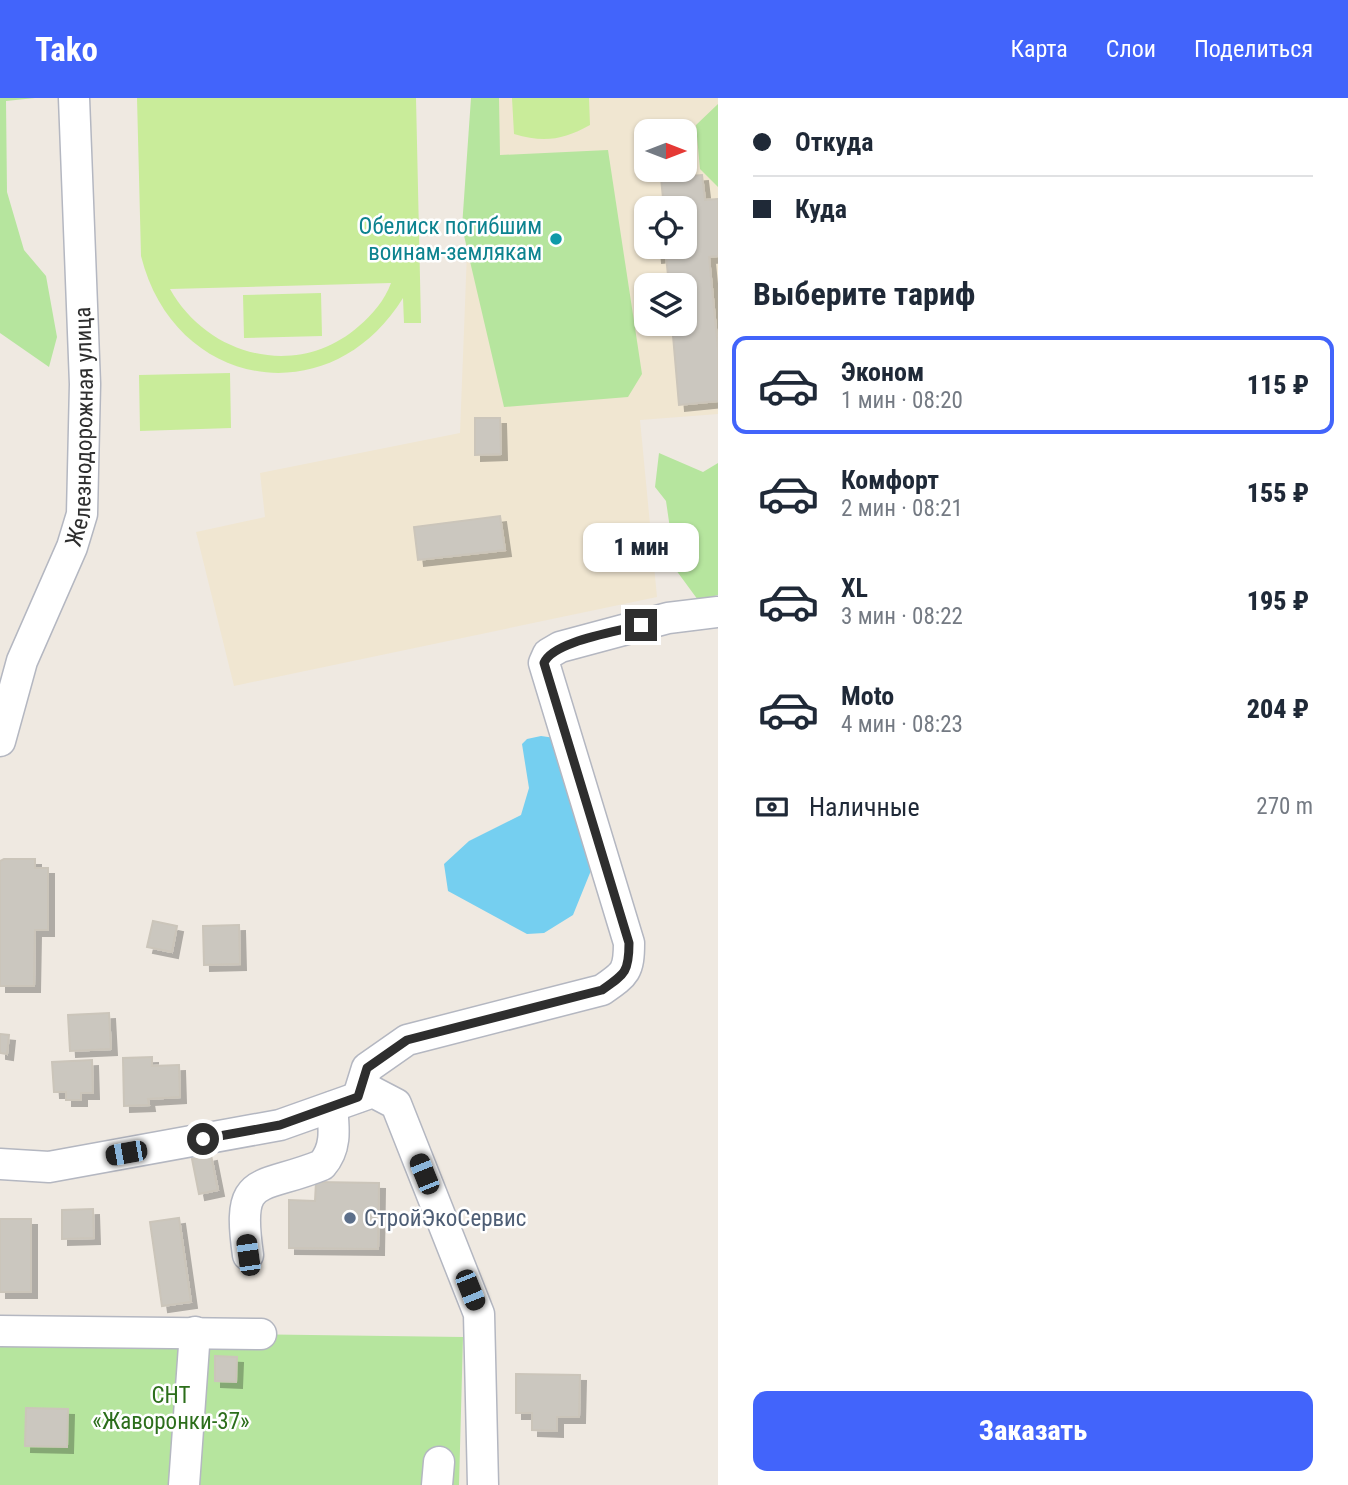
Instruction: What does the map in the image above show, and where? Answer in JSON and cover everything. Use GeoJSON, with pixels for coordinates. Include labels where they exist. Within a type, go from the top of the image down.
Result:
{"type":"FeatureCollection","features":[{"type":"Feature","properties":{"kind":"street","name":"Железнодорожная улица"},"geometry":{"type":"LineString","coordinates":[[0,741],[22,662],[72,547],[82,514],[86,384],[74,98]]}},
{"type":"Feature","properties":{"kind":"street"},"geometry":{"type":"LineString","coordinates":[[248,1255],[244,1231],[246,1199],[254,1188],[322,1165],[330,1156],[345,1102],[367,1068],[407,1040],[602,990],[621,976],[629,965],[629,943],[544,663],[548,654],[560,647],[667,618],[718,612]]}},
{"type":"Feature","properties":{"kind":"street"},"geometry":{"type":"LineString","coordinates":[[0,1164],[49,1167],[280,1125],[373,1092],[396,1104],[479,1314],[482,1485]]}},
{"type":"Feature","properties":{"kind":"street"},"geometry":{"type":"LineString","coordinates":[[0,1331],[261,1334]]}},
{"type":"Feature","properties":{"kind":"street"},"geometry":{"type":"LineString","coordinates":[[184,1485],[195,1332]]}},
{"type":"Feature","properties":{"kind":"shaded area"},"geometry":{"type":"Polygon","coordinates":[[[473,98],[718,98],[718,414],[640,420],[657,597],[234,686],[196,532],[265,517],[260,473],[460,433],[473,98]]]}},
{"type":"Feature","properties":{"kind":"green space"},"geometry":{"type":"Polygon","coordinates":[[[0,98],[35,98],[6,101],[7,192],[24,250],[46,276],[57,337],[49,367],[0,333],[0,98]]]}},
{"type":"Feature","properties":{"kind":"green space"},"geometry":{"type":"Polygon","coordinates":[[[137,98],[416,98],[421,323],[404,323],[403,298],[372,336],[336,360],[297,372],[257,371],[219,359],[186,335],[159,301],[141,256],[137,98]],[[391,283],[170,289],[187,312],[207,331],[230,345],[256,353],[282,356],[309,353],[335,343],[369,317],[391,283]]]}},
{"type":"Feature","properties":{"kind":"green space"},"geometry":{"type":"Polygon","coordinates":[[[471,98],[499,98],[500,155],[608,150],[634,336],[636,336],[642,374],[628,397],[504,407],[462,227],[471,98]]]}},
{"type":"Feature","properties":{"kind":"green space"},"geometry":{"type":"Polygon","coordinates":[[[512,98],[589,98],[590,125],[562,137],[535,139],[514,134],[512,98]]]}},
{"type":"Feature","properties":{"kind":"green space"},"geometry":{"type":"Polygon","coordinates":[[[718,104],[718,187],[700,169],[697,124],[718,104]]]}},
{"type":"Feature","properties":{"kind":"green space"},"geometry":{"type":"Polygon","coordinates":[[[321,293],[322,336],[244,338],[243,295],[321,293]]]}},
{"type":"Feature","properties":{"kind":"green space"},"geometry":{"type":"Polygon","coordinates":[[[230,373],[231,428],[140,431],[139,375],[230,373]]]}},
{"type":"Feature","properties":{"kind":"green space"},"geometry":{"type":"Polygon","coordinates":[[[659,453],[703,472],[718,463],[718,595],[698,600],[676,570],[666,501],[655,487],[659,453]]]}},
{"type":"Feature","properties":{"kind":"green space","name":"СНТ «Жаворонки-37»"},"geometry":{"type":"Polygon","coordinates":[[[0,1331],[463,1337],[459,1485],[0,1485],[0,1331]]]}},
{"type":"Feature","properties":{"kind":"water"},"geometry":{"type":"Polygon","coordinates":[[[541,736],[555,738],[592,868],[573,915],[544,933],[527,934],[448,891],[444,864],[469,841],[521,815],[529,788],[522,744],[527,739],[541,736]]]}},
{"type":"Feature","properties":{"kind":"building"},"geometry":{"type":"Polygon","coordinates":[[[697,175],[702,175],[705,200],[718,199],[718,256],[709,257],[718,349],[718,401],[679,405],[673,336],[697,336],[697,273],[668,273],[666,259],[697,259],[697,196],[663,196],[661,182],[697,182],[697,175]]]}},
{"type":"Feature","properties":{"kind":"building"},"geometry":{"type":"Polygon","coordinates":[[[475,418],[500,418],[501,454],[475,455],[475,418]]]}},
{"type":"Feature","properties":{"kind":"building"},"geometry":{"type":"Polygon","coordinates":[[[500,516],[505,550],[418,560],[414,527],[500,516]]]}},
{"type":"Feature","properties":{"kind":"building"},"geometry":{"type":"Polygon","coordinates":[[[35,859],[35,868],[48,868],[48,930],[35,930],[34,986],[0,986],[0,861],[35,859]]]}},
{"type":"Feature","properties":{"kind":"building"},"geometry":{"type":"Polygon","coordinates":[[[153,921],[177,926],[172,952],[147,947],[153,921]]]}},
{"type":"Feature","properties":{"kind":"building"},"geometry":{"type":"Polygon","coordinates":[[[239,925],[240,964],[204,965],[203,926],[239,925]]]}},
{"type":"Feature","properties":{"kind":"building"},"geometry":{"type":"Polygon","coordinates":[[[109,1013],[111,1049],[70,1051],[68,1015],[109,1013]]]}},
{"type":"Feature","properties":{"kind":"building"},"geometry":{"type":"Polygon","coordinates":[[[0,1034],[9,1035],[7,1054],[0,1053],[0,1034]]]}},
{"type":"Feature","properties":{"kind":"building"},"geometry":{"type":"Polygon","coordinates":[[[152,1057],[152,1066],[179,1065],[180,1097],[148,1099],[149,1105],[124,1106],[123,1058],[152,1057]]]}},
{"type":"Feature","properties":{"kind":"building"},"geometry":{"type":"Polygon","coordinates":[[[92,1060],[93,1093],[81,1093],[81,1100],[66,1100],[66,1092],[54,1092],[52,1062],[92,1060]]]}},
{"type":"Feature","properties":{"kind":"building"},"geometry":{"type":"Polygon","coordinates":[[[211,1155],[218,1190],[199,1194],[192,1159],[211,1155]]]}},
{"type":"Feature","properties":{"kind":"building"},"geometry":{"type":"Polygon","coordinates":[[[316,1182],[379,1183],[378,1249],[289,1248],[289,1200],[315,1201],[316,1182]]]}},
{"type":"Feature","properties":{"kind":"building"},"geometry":{"type":"Polygon","coordinates":[[[93,1209],[94,1238],[62,1239],[62,1210],[93,1209]]]}},
{"type":"Feature","properties":{"kind":"building"},"geometry":{"type":"Polygon","coordinates":[[[179,1218],[191,1302],[162,1306],[150,1222],[179,1218]]]}},
{"type":"Feature","properties":{"kind":"building"},"geometry":{"type":"Polygon","coordinates":[[[0,1219],[31,1219],[31,1292],[0,1292],[0,1219]]]}},
{"type":"Feature","properties":{"kind":"building"},"geometry":{"type":"Polygon","coordinates":[[[215,1356],[237,1357],[236,1382],[215,1381],[215,1356]]]}},
{"type":"Feature","properties":{"kind":"building"},"geometry":{"type":"Polygon","coordinates":[[[516,1374],[580,1375],[579,1417],[557,1417],[557,1431],[532,1430],[532,1413],[516,1413],[516,1374]]]}},
{"type":"Feature","properties":{"kind":"building"},"geometry":{"type":"Polygon","coordinates":[[[26,1408],[68,1409],[67,1447],[25,1446],[26,1408]]]}},
{"type":"Feature","properties":{"kind":"place","name":"Обелиск погибшим воинам-землякам"},"geometry":{"type":"Point","coordinates":[556,239]}},
{"type":"Feature","properties":{"kind":"place","name":"СтройЭкоСервис"},"geometry":{"type":"Point","coordinates":[350,1218]}},
{"type":"Feature","properties":{"kind":"route"},"geometry":{"type":"LineString","coordinates":[[203,1139],[280,1125],[358,1097],[359,1086],[367,1068],[407,1040],[602,990],[621,976],[629,965],[629,943],[544,671],[544,663],[548,654],[560,647],[641,625]]}}]}
